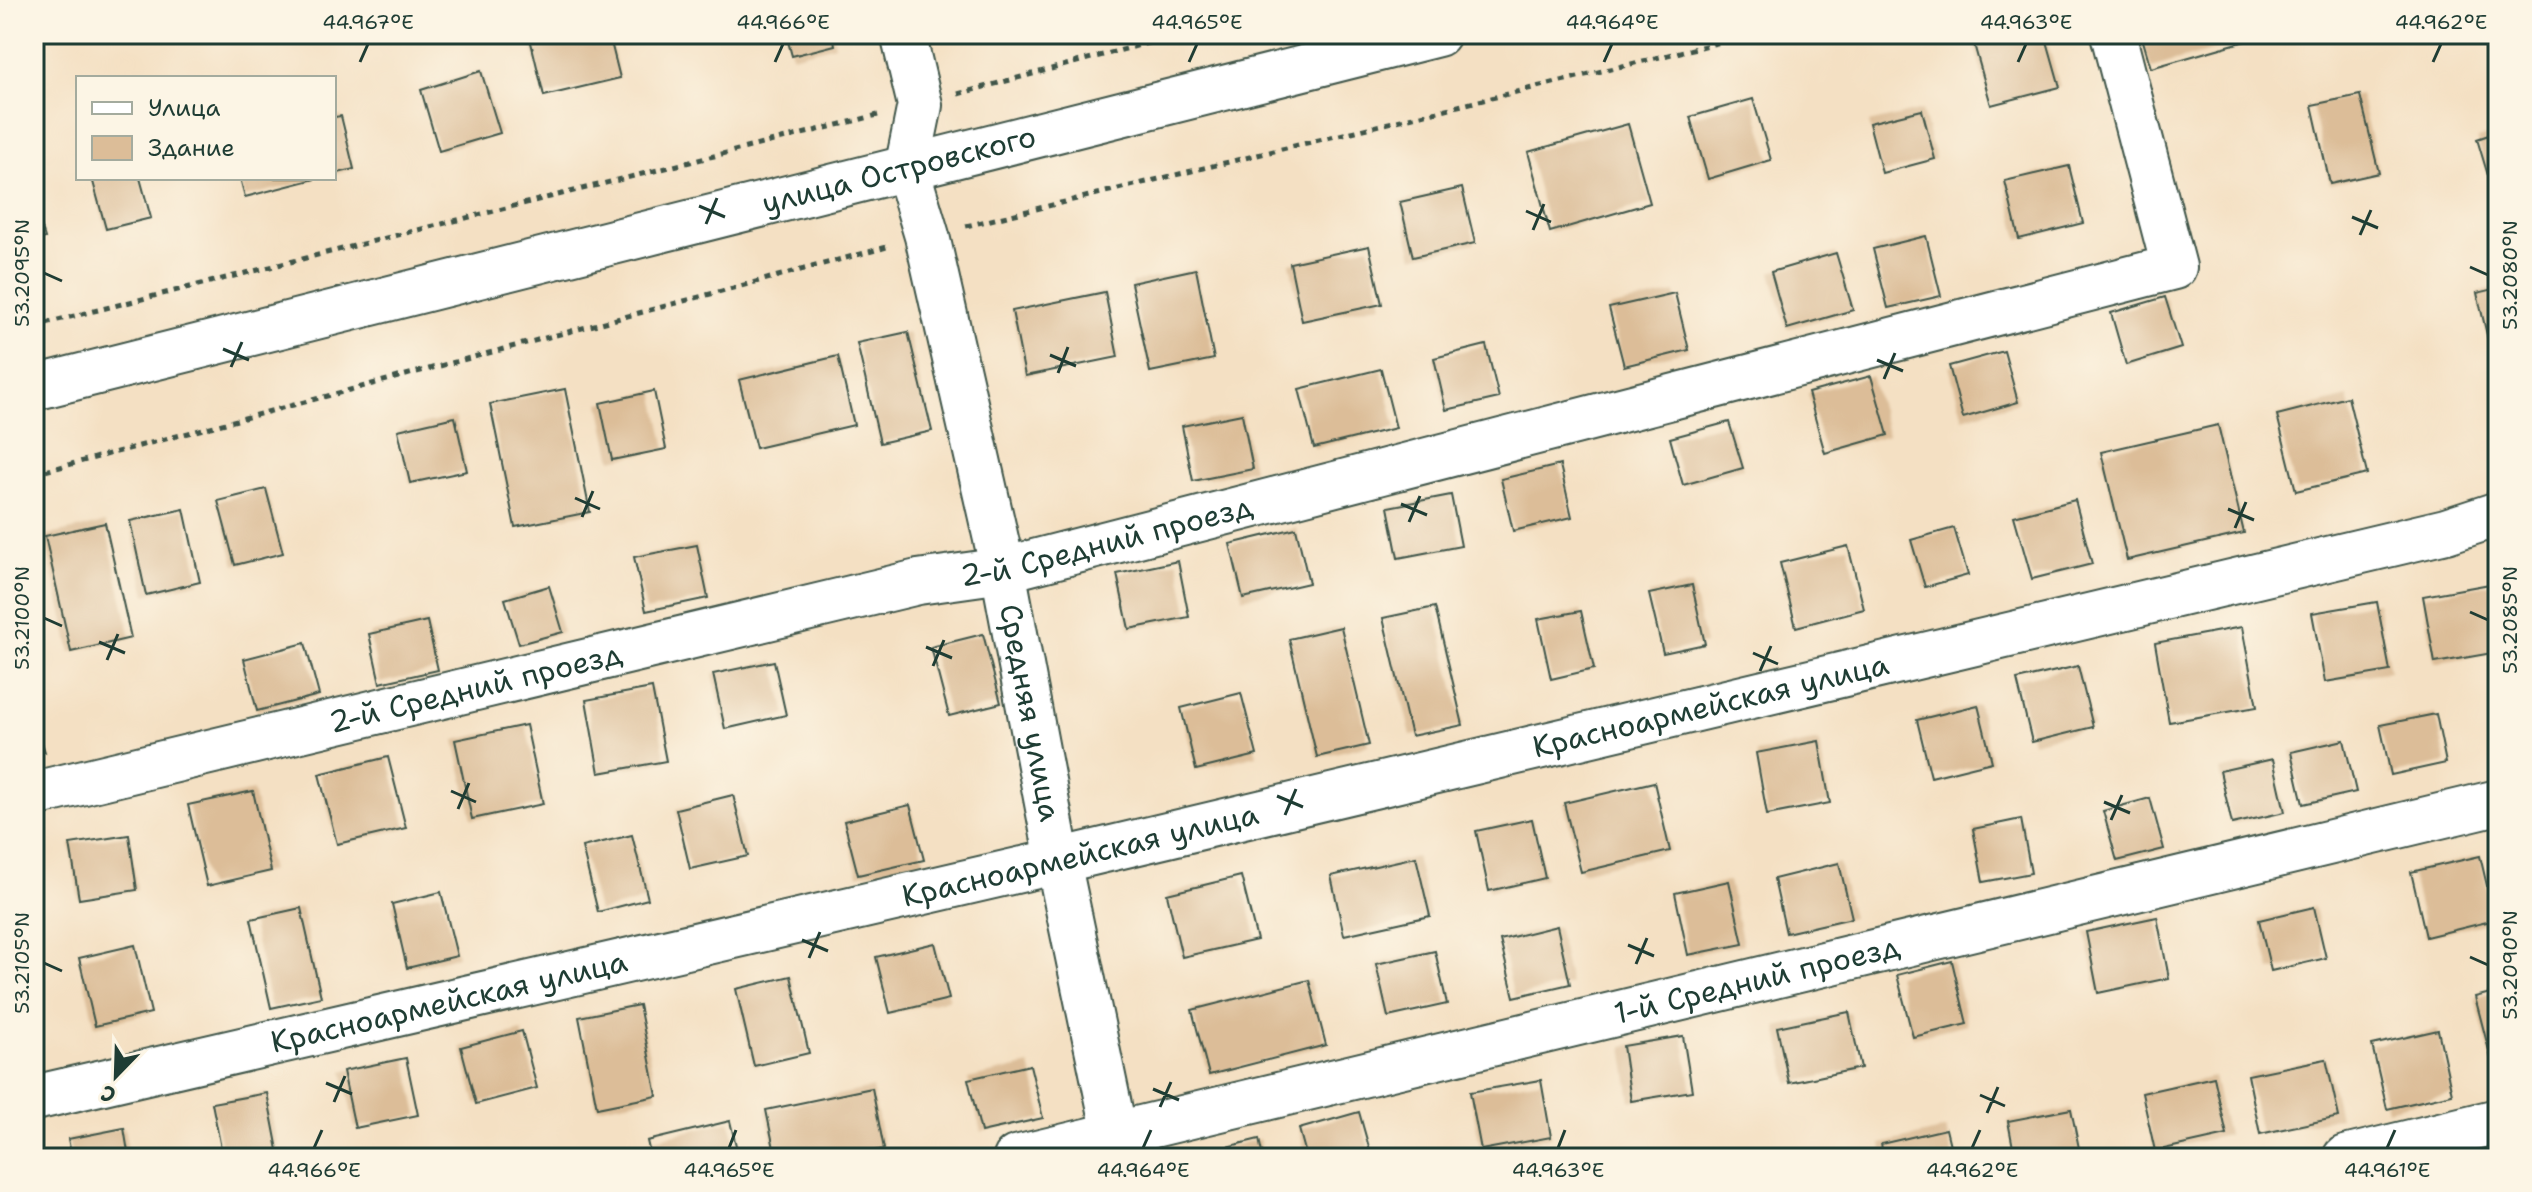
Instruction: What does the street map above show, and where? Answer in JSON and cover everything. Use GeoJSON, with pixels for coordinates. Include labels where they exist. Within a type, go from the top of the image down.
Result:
{"type":"FeatureCollection","features":[{"type":"Feature","properties":{"kind":"street","name":"Средняя улица"},"geometry":{"type":"LineString","coordinates":[[903,34],[920,105],[907,169],[927,236],[1003,570],[1058,861],[1118,1147]]}},
{"type":"Feature","properties":{"kind":"street","name":"улица Островского"},"geometry":{"type":"LineString","coordinates":[[34,388],[1438,34]]}},
{"type":"Feature","properties":{"kind":"street","name":"2-й Средний проезд"},"geometry":{"type":"LineString","coordinates":[[34,794],[903,586],[1003,570],[2174,267],[2113,34]]}},
{"type":"Feature","properties":{"kind":"street","name":"Красноармейская улица"},"geometry":{"type":"LineString","coordinates":[[34,1098],[1058,861],[2446,531],[2498,514]]}},
{"type":"Feature","properties":{"kind":"street","name":"1-й Средний проезд"},"geometry":{"type":"LineString","coordinates":[[1016,1158],[1118,1147],[2498,802]]}},
{"type":"Feature","properties":{"kind":"street"},"geometry":{"type":"LineString","coordinates":[[2345,1158],[2498,1121]]}},
{"type":"Feature","properties":{"kind":"path"},"geometry":{"type":"LineString","coordinates":[[34,326],[920,105],[1181,34]]}},
{"type":"Feature","properties":{"kind":"building"},"geometry":{"type":"Polygon","coordinates":[[[529,34],[609,34],[620,78],[544,96],[529,34]]]}},
{"type":"Feature","properties":{"kind":"building"},"geometry":{"type":"Polygon","coordinates":[[[786,34],[833,34],[835,45],[792,56],[786,34]]]}},
{"type":"Feature","properties":{"kind":"building"},"geometry":{"type":"Polygon","coordinates":[[[1984,34],[2045,34],[2060,87],[1991,105],[1972,37],[1984,34]]]}},
{"type":"Feature","properties":{"kind":"building"},"geometry":{"type":"Polygon","coordinates":[[[2141,34],[2250,34],[2252,39],[2151,68],[2141,34]]]}},
{"type":"Feature","properties":{"kind":"building"},"geometry":{"type":"Polygon","coordinates":[[[481,71],[500,133],[439,151],[421,90],[481,71]]]}},
{"type":"Feature","properties":{"kind":"building"},"geometry":{"type":"Polygon","coordinates":[[[2360,95],[2379,173],[2330,184],[2312,105],[2360,95]]]}},
{"type":"Feature","properties":{"kind":"building"},"geometry":{"type":"Polygon","coordinates":[[[1753,99],[1771,160],[1708,179],[1690,117],[1753,99]]]}},
{"type":"Feature","properties":{"kind":"building"},"geometry":{"type":"Polygon","coordinates":[[[1922,110],[1935,159],[1882,173],[1869,123],[1922,110]]]}},
{"type":"Feature","properties":{"kind":"building"},"geometry":{"type":"Polygon","coordinates":[[[341,116],[354,169],[336,174],[336,117],[341,116]]]}},
{"type":"Feature","properties":{"kind":"building"},"geometry":{"type":"Polygon","coordinates":[[[1628,124],[1650,203],[1550,232],[1528,152],[1628,124]]]}},
{"type":"Feature","properties":{"kind":"building"},"geometry":{"type":"Polygon","coordinates":[[[2498,132],[2498,190],[2493,192],[2477,139],[2498,132]]]}},
{"type":"Feature","properties":{"kind":"building"},"geometry":{"type":"Polygon","coordinates":[[[2069,166],[2083,223],[2019,239],[2005,181],[2069,166]]]}},
{"type":"Feature","properties":{"kind":"building"},"geometry":{"type":"Polygon","coordinates":[[[93,180],[141,180],[151,218],[106,229],[93,180]]]}},
{"type":"Feature","properties":{"kind":"building"},"geometry":{"type":"Polygon","coordinates":[[[241,180],[311,180],[245,197],[241,180]]]}},
{"type":"Feature","properties":{"kind":"building"},"geometry":{"type":"Polygon","coordinates":[[[1462,188],[1475,243],[1413,257],[1400,202],[1462,188]]]}},
{"type":"Feature","properties":{"kind":"building"},"geometry":{"type":"Polygon","coordinates":[[[34,201],[45,238],[34,241],[34,201]]]}},
{"type":"Feature","properties":{"kind":"building"},"geometry":{"type":"Polygon","coordinates":[[[1926,236],[1941,296],[1888,308],[1873,249],[1926,236]]]}},
{"type":"Feature","properties":{"kind":"building"},"geometry":{"type":"Polygon","coordinates":[[[1369,246],[1382,304],[1302,321],[1290,263],[1369,246]]]}},
{"type":"Feature","properties":{"kind":"building"},"geometry":{"type":"Polygon","coordinates":[[[1836,253],[1853,310],[1787,329],[1771,272],[1836,253]]]}},
{"type":"Feature","properties":{"kind":"building"},"geometry":{"type":"Polygon","coordinates":[[[1196,269],[1214,359],[1150,372],[1131,283],[1196,269]]]}},
{"type":"Feature","properties":{"kind":"building"},"geometry":{"type":"Polygon","coordinates":[[[2498,288],[2498,377],[2497,377],[2477,293],[2498,288]]]}},
{"type":"Feature","properties":{"kind":"building"},"geometry":{"type":"Polygon","coordinates":[[[1105,292],[1118,357],[1025,376],[1012,311],[1105,292]]]}},
{"type":"Feature","properties":{"kind":"building"},"geometry":{"type":"Polygon","coordinates":[[[1675,293],[1689,350],[1624,366],[1609,308],[1675,293]]]}},
{"type":"Feature","properties":{"kind":"building"},"geometry":{"type":"Polygon","coordinates":[[[2165,297],[2181,348],[2126,365],[2111,313],[2165,297]]]}},
{"type":"Feature","properties":{"kind":"building"},"geometry":{"type":"Polygon","coordinates":[[[908,332],[932,431],[880,443],[857,343],[908,332]]]}},
{"type":"Feature","properties":{"kind":"building"},"geometry":{"type":"Polygon","coordinates":[[[1486,345],[1499,398],[1446,410],[1434,358],[1486,345]]]}},
{"type":"Feature","properties":{"kind":"building"},"geometry":{"type":"Polygon","coordinates":[[[2004,351],[2018,402],[1963,418],[1949,366],[2004,351]]]}},
{"type":"Feature","properties":{"kind":"building"},"geometry":{"type":"Polygon","coordinates":[[[838,356],[854,425],[756,448],[739,380],[838,356]]]}},
{"type":"Feature","properties":{"kind":"building"},"geometry":{"type":"Polygon","coordinates":[[[1381,369],[1396,428],[1314,448],[1299,389],[1381,369]]]}},
{"type":"Feature","properties":{"kind":"building"},"geometry":{"type":"Polygon","coordinates":[[[1871,376],[1888,435],[1825,453],[1808,393],[1871,376]]]}},
{"type":"Feature","properties":{"kind":"building"},"geometry":{"type":"Polygon","coordinates":[[[565,389],[590,512],[515,527],[490,404],[565,389]]]}},
{"type":"Feature","properties":{"kind":"building"},"geometry":{"type":"Polygon","coordinates":[[[654,391],[666,449],[612,460],[600,403],[654,391]]]}},
{"type":"Feature","properties":{"kind":"building"},"geometry":{"type":"Polygon","coordinates":[[[2348,397],[2367,474],[2296,491],[2277,415],[2348,397]]]}},
{"type":"Feature","properties":{"kind":"building"},"geometry":{"type":"Polygon","coordinates":[[[1242,414],[1253,469],[1193,481],[1182,426],[1242,414]]]}},
{"type":"Feature","properties":{"kind":"building"},"geometry":{"type":"Polygon","coordinates":[[[455,417],[467,471],[410,483],[398,430],[455,417]]]}},
{"type":"Feature","properties":{"kind":"building"},"geometry":{"type":"Polygon","coordinates":[[[1729,422],[1743,468],[1683,485],[1670,438],[1729,422]]]}},
{"type":"Feature","properties":{"kind":"building"},"geometry":{"type":"Polygon","coordinates":[[[2218,425],[2244,533],[2127,560],[2101,452],[2218,425]]]}},
{"type":"Feature","properties":{"kind":"building"},"geometry":{"type":"Polygon","coordinates":[[[1560,465],[1572,517],[1513,531],[1501,479],[1560,465]]]}},
{"type":"Feature","properties":{"kind":"building"},"geometry":{"type":"Polygon","coordinates":[[[266,489],[283,553],[235,565],[218,501],[266,489]]]}},
{"type":"Feature","properties":{"kind":"building"},"geometry":{"type":"Polygon","coordinates":[[[1451,495],[1461,546],[1398,558],[1388,507],[1451,495]]]}},
{"type":"Feature","properties":{"kind":"building"},"geometry":{"type":"Polygon","coordinates":[[[2075,500],[2092,564],[2032,579],[2014,516],[2075,500]]]}},
{"type":"Feature","properties":{"kind":"building"},"geometry":{"type":"Polygon","coordinates":[[[184,509],[200,582],[146,595],[130,521],[184,509]]]}},
{"type":"Feature","properties":{"kind":"building"},"geometry":{"type":"Polygon","coordinates":[[[105,523],[131,638],[71,652],[45,536],[105,523]]]}},
{"type":"Feature","properties":{"kind":"building"},"geometry":{"type":"Polygon","coordinates":[[[1296,528],[1309,583],[1243,598],[1230,544],[1296,528]]]}},
{"type":"Feature","properties":{"kind":"building"},"geometry":{"type":"Polygon","coordinates":[[[1954,528],[1968,575],[1925,587],[1911,540],[1954,528]]]}},
{"type":"Feature","properties":{"kind":"building"},"geometry":{"type":"Polygon","coordinates":[[[697,545],[708,598],[646,611],[634,557],[697,545]]]}},
{"type":"Feature","properties":{"kind":"building"},"geometry":{"type":"Polygon","coordinates":[[[1848,546],[1864,609],[1796,627],[1780,563],[1848,546]]]}},
{"type":"Feature","properties":{"kind":"building"},"geometry":{"type":"Polygon","coordinates":[[[1178,561],[1189,617],[1129,629],[1117,574],[1178,561]]]}},
{"type":"Feature","properties":{"kind":"building"},"geometry":{"type":"Polygon","coordinates":[[[2490,584],[2498,626],[2498,652],[2435,663],[2423,596],[2490,584]]]}},
{"type":"Feature","properties":{"kind":"building"},"geometry":{"type":"Polygon","coordinates":[[[1692,585],[1705,644],[1663,653],[1649,594],[1692,585]]]}},
{"type":"Feature","properties":{"kind":"building"},"geometry":{"type":"Polygon","coordinates":[[[549,586],[563,632],[519,644],[505,599],[549,586]]]}},
{"type":"Feature","properties":{"kind":"building"},"geometry":{"type":"Polygon","coordinates":[[[2377,602],[2390,671],[2325,682],[2312,613],[2377,602]]]}},
{"type":"Feature","properties":{"kind":"building"},"geometry":{"type":"Polygon","coordinates":[[[1435,607],[1463,725],[1411,736],[1383,618],[1435,607]]]}},
{"type":"Feature","properties":{"kind":"building"},"geometry":{"type":"Polygon","coordinates":[[[1581,611],[1594,669],[1551,679],[1538,619],[1581,611]]]}},
{"type":"Feature","properties":{"kind":"building"},"geometry":{"type":"Polygon","coordinates":[[[427,621],[438,670],[380,683],[369,634],[427,621]]]}},
{"type":"Feature","properties":{"kind":"building"},"geometry":{"type":"Polygon","coordinates":[[[1341,627],[1369,745],[1317,757],[1289,639],[1341,627]]]}},
{"type":"Feature","properties":{"kind":"building"},"geometry":{"type":"Polygon","coordinates":[[[2242,627],[2257,707],[2169,722],[2155,643],[2242,627]]]}},
{"type":"Feature","properties":{"kind":"building"},"geometry":{"type":"Polygon","coordinates":[[[983,634],[1001,703],[949,716],[931,647],[983,634]]]}},
{"type":"Feature","properties":{"kind":"building"},"geometry":{"type":"Polygon","coordinates":[[[305,643],[319,695],[257,711],[244,659],[305,643]]]}},
{"type":"Feature","properties":{"kind":"building"},"geometry":{"type":"Polygon","coordinates":[[[774,661],[786,715],[725,729],[713,674],[774,661]]]}},
{"type":"Feature","properties":{"kind":"building"},"geometry":{"type":"Polygon","coordinates":[[[2078,666],[2093,727],[2032,742],[2017,680],[2078,666]]]}},
{"type":"Feature","properties":{"kind":"building"},"geometry":{"type":"Polygon","coordinates":[[[652,688],[666,761],[599,773],[586,700],[652,688]]]}},
{"type":"Feature","properties":{"kind":"building"},"geometry":{"type":"Polygon","coordinates":[[[1241,693],[1257,755],[1196,770],[1181,708],[1241,693]]]}},
{"type":"Feature","properties":{"kind":"building"},"geometry":{"type":"Polygon","coordinates":[[[1978,705],[1992,762],[1931,777],[1917,720],[1978,705]]]}},
{"type":"Feature","properties":{"kind":"building"},"geometry":{"type":"Polygon","coordinates":[[[2436,714],[2446,763],[2391,775],[2380,725],[2436,714]]]}},
{"type":"Feature","properties":{"kind":"building"},"geometry":{"type":"Polygon","coordinates":[[[34,717],[45,752],[34,754],[34,717]]]}},
{"type":"Feature","properties":{"kind":"building"},"geometry":{"type":"Polygon","coordinates":[[[526,725],[543,804],[472,819],[455,740],[526,725]]]}},
{"type":"Feature","properties":{"kind":"building"},"geometry":{"type":"Polygon","coordinates":[[[2344,740],[2356,792],[2303,804],[2291,752],[2344,740]]]}},
{"type":"Feature","properties":{"kind":"building"},"geometry":{"type":"Polygon","coordinates":[[[1819,741],[1830,803],[1767,815],[1756,753],[1819,741]]]}},
{"type":"Feature","properties":{"kind":"building"},"geometry":{"type":"Polygon","coordinates":[[[388,757],[406,828],[337,844],[319,774],[388,757]]]}},
{"type":"Feature","properties":{"kind":"building"},"geometry":{"type":"Polygon","coordinates":[[[2273,759],[2285,812],[2232,824],[2220,771],[2273,759]]]}},
{"type":"Feature","properties":{"kind":"building"},"geometry":{"type":"Polygon","coordinates":[[[1654,782],[1670,851],[1581,872],[1564,803],[1654,782]]]}},
{"type":"Feature","properties":{"kind":"building"},"geometry":{"type":"Polygon","coordinates":[[[253,791],[271,871],[207,886],[188,805],[253,791]]]}},
{"type":"Feature","properties":{"kind":"building"},"geometry":{"type":"Polygon","coordinates":[[[733,795],[748,856],[690,869],[676,809],[733,795]]]}},
{"type":"Feature","properties":{"kind":"building"},"geometry":{"type":"Polygon","coordinates":[[[2150,798],[2164,849],[2117,861],[2103,811],[2150,798]]]}},
{"type":"Feature","properties":{"kind":"building"},"geometry":{"type":"Polygon","coordinates":[[[910,805],[924,860],[858,875],[844,821],[910,805]]]}},
{"type":"Feature","properties":{"kind":"building"},"geometry":{"type":"Polygon","coordinates":[[[1532,819],[1545,878],[1489,891],[1476,831],[1532,819]]]}},
{"type":"Feature","properties":{"kind":"building"},"geometry":{"type":"Polygon","coordinates":[[[2021,819],[2031,873],[1983,882],[1973,829],[2021,819]]]}},
{"type":"Feature","properties":{"kind":"building"},"geometry":{"type":"Polygon","coordinates":[[[129,835],[137,890],[79,899],[70,844],[129,835]]]}},
{"type":"Feature","properties":{"kind":"building"},"geometry":{"type":"Polygon","coordinates":[[[632,835],[648,899],[598,912],[582,847],[632,835]]]}},
{"type":"Feature","properties":{"kind":"building"},"geometry":{"type":"Polygon","coordinates":[[[2480,856],[2495,920],[2426,937],[2411,872],[2480,856]]]}},
{"type":"Feature","properties":{"kind":"building"},"geometry":{"type":"Polygon","coordinates":[[[1416,857],[1430,916],[1344,935],[1331,876],[1416,857]]]}},
{"type":"Feature","properties":{"kind":"building"},"geometry":{"type":"Polygon","coordinates":[[[1839,863],[1852,918],[1786,933],[1774,879],[1839,863]]]}},
{"type":"Feature","properties":{"kind":"building"},"geometry":{"type":"Polygon","coordinates":[[[1241,876],[1257,940],[1182,957],[1167,894],[1241,876]]]}},
{"type":"Feature","properties":{"kind":"building"},"geometry":{"type":"Polygon","coordinates":[[[1729,881],[1743,944],[1688,955],[1675,893],[1729,881]]]}},
{"type":"Feature","properties":{"kind":"building"},"geometry":{"type":"Polygon","coordinates":[[[441,892],[457,956],[407,968],[392,904],[441,892]]]}},
{"type":"Feature","properties":{"kind":"building"},"geometry":{"type":"Polygon","coordinates":[[[2314,907],[2326,958],[2271,971],[2259,920],[2314,907]]]}},
{"type":"Feature","properties":{"kind":"building"},"geometry":{"type":"Polygon","coordinates":[[[301,908],[321,997],[271,1008],[251,919],[301,908]]]}},
{"type":"Feature","properties":{"kind":"building"},"geometry":{"type":"Polygon","coordinates":[[[2157,917],[2169,978],[2098,993],[2086,932],[2157,917]]]}},
{"type":"Feature","properties":{"kind":"building"},"geometry":{"type":"Polygon","coordinates":[[[1557,926],[1570,984],[1514,997],[1500,940],[1557,926]]]}},
{"type":"Feature","properties":{"kind":"building"},"geometry":{"type":"Polygon","coordinates":[[[935,943],[949,999],[890,1013],[876,957],[935,943]]]}},
{"type":"Feature","properties":{"kind":"building"},"geometry":{"type":"Polygon","coordinates":[[[135,945],[151,1013],[95,1026],[79,958],[135,945]]]}},
{"type":"Feature","properties":{"kind":"building"},"geometry":{"type":"Polygon","coordinates":[[[1435,951],[1447,1004],[1388,1017],[1376,964],[1435,951]]]}},
{"type":"Feature","properties":{"kind":"building"},"geometry":{"type":"Polygon","coordinates":[[[1952,961],[1967,1024],[1913,1037],[1897,975],[1952,961]]]}},
{"type":"Feature","properties":{"kind":"building"},"geometry":{"type":"Polygon","coordinates":[[[791,976],[809,1053],[754,1066],[736,989],[791,976]]]}},
{"type":"Feature","properties":{"kind":"building"},"geometry":{"type":"Polygon","coordinates":[[[1309,980],[1326,1045],[1209,1075],[1192,1010],[1309,980]]]}},
{"type":"Feature","properties":{"kind":"building"},"geometry":{"type":"Polygon","coordinates":[[[2498,991],[2498,1064],[2493,1066],[2475,997],[2498,991]]]}},
{"type":"Feature","properties":{"kind":"building"},"geometry":{"type":"Polygon","coordinates":[[[639,1005],[657,1096],[597,1108],[579,1017],[639,1005]]]}},
{"type":"Feature","properties":{"kind":"building"},"geometry":{"type":"Polygon","coordinates":[[[1849,1012],[1861,1068],[1789,1083],[1777,1027],[1849,1012]]]}},
{"type":"Feature","properties":{"kind":"building"},"geometry":{"type":"Polygon","coordinates":[[[2438,1030],[2452,1094],[2387,1109],[2372,1045],[2438,1030]]]}},
{"type":"Feature","properties":{"kind":"building"},"geometry":{"type":"Polygon","coordinates":[[[522,1031],[537,1088],[476,1104],[461,1047],[522,1031]]]}},
{"type":"Feature","properties":{"kind":"building"},"geometry":{"type":"Polygon","coordinates":[[[1683,1036],[1692,1091],[1631,1101],[1623,1046],[1683,1036]]]}},
{"type":"Feature","properties":{"kind":"building"},"geometry":{"type":"Polygon","coordinates":[[[406,1058],[418,1115],[355,1128],[343,1071],[406,1058]]]}},
{"type":"Feature","properties":{"kind":"building"},"geometry":{"type":"Polygon","coordinates":[[[2326,1059],[2339,1117],[2260,1134],[2248,1075],[2326,1059]]]}},
{"type":"Feature","properties":{"kind":"building"},"geometry":{"type":"Polygon","coordinates":[[[1030,1065],[1043,1118],[981,1132],[968,1079],[1030,1065]]]}},
{"type":"Feature","properties":{"kind":"building"},"geometry":{"type":"Polygon","coordinates":[[[2214,1077],[2227,1135],[2155,1151],[2142,1093],[2214,1077]]]}},
{"type":"Feature","properties":{"kind":"building"},"geometry":{"type":"Polygon","coordinates":[[[1541,1080],[1551,1137],[1481,1150],[1470,1092],[1541,1080]]]}},
{"type":"Feature","properties":{"kind":"building"},"geometry":{"type":"Polygon","coordinates":[[[872,1088],[884,1149],[839,1158],[776,1158],[766,1110],[872,1088]]]}},
{"type":"Feature","properties":{"kind":"building"},"geometry":{"type":"Polygon","coordinates":[[[267,1093],[278,1150],[223,1158],[212,1103],[267,1093]]]}},
{"type":"Feature","properties":{"kind":"building"},"geometry":{"type":"Polygon","coordinates":[[[2071,1109],[2081,1158],[2015,1158],[2008,1121],[2071,1109]]]}},
{"type":"Feature","properties":{"kind":"building"},"geometry":{"type":"Polygon","coordinates":[[[1359,1112],[1372,1158],[1307,1158],[1299,1129],[1359,1112]]]}},
{"type":"Feature","properties":{"kind":"building"},"geometry":{"type":"Polygon","coordinates":[[[730,1121],[739,1158],[651,1158],[647,1141],[730,1121]]]}},
{"type":"Feature","properties":{"kind":"building"},"geometry":{"type":"Polygon","coordinates":[[[124,1128],[129,1158],[72,1158],[68,1139],[124,1128]]]}},
{"type":"Feature","properties":{"kind":"building"},"geometry":{"type":"Polygon","coordinates":[[[1946,1129],[1953,1158],[1884,1158],[1881,1144],[1946,1129]]]}},
{"type":"Feature","properties":{"kind":"building"},"geometry":{"type":"Polygon","coordinates":[[[1259,1139],[1263,1158],[1208,1158],[1206,1152],[1259,1139]]]}}]}
